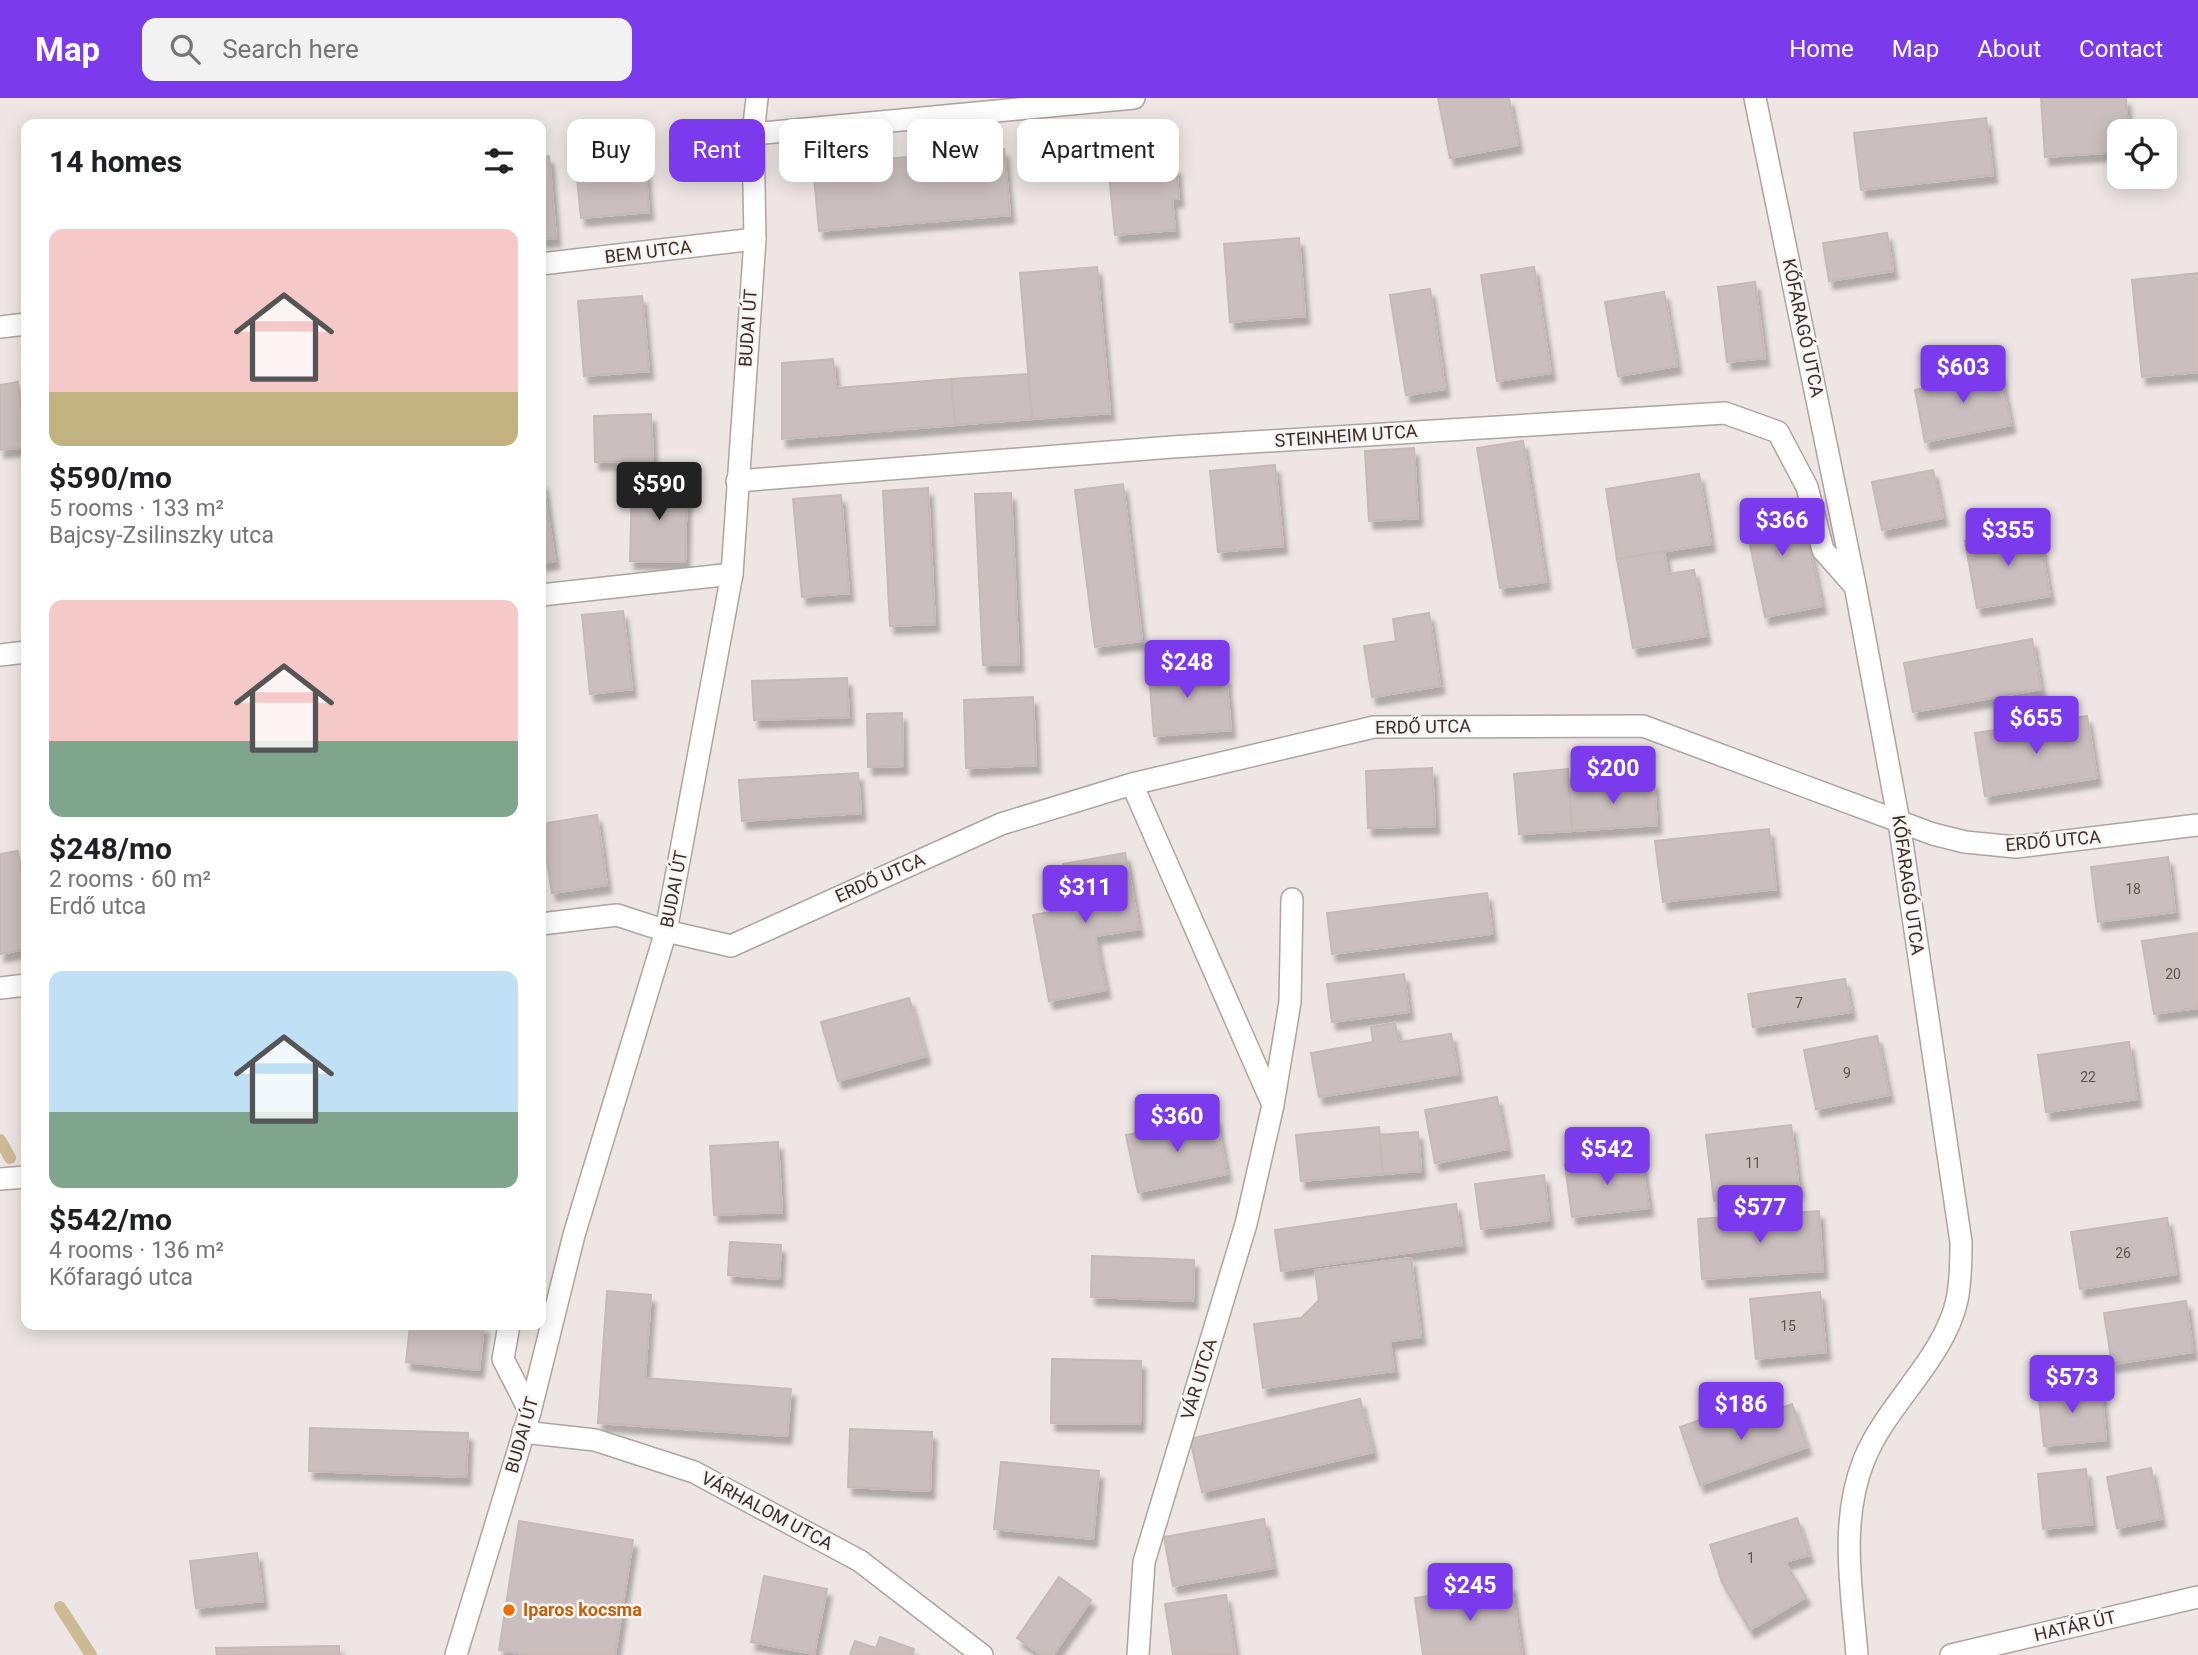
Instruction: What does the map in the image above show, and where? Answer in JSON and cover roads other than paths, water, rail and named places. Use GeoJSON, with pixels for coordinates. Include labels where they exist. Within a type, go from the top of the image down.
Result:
{"type":"FeatureCollection","features":[{"type":"Feature","properties":{"kind":"street","name":"BUDAI ÚT"},"geometry":{"type":"LineString","coordinates":[[755,119],[757,98]]}},
{"type":"Feature","properties":{"kind":"street"},"geometry":{"type":"LineString","coordinates":[[765,133],[1134,98]]}},
{"type":"Feature","properties":{"kind":"street","name":"KŐFARAGÓ UTCA"},"geometry":{"type":"LineString","coordinates":[[1755,98],[1855,585],[1899,822],[1961,1242],[1957,1301],[1944,1334],[1882,1425],[1859,1474],[1848,1531],[1857,1655]]}},
{"type":"Feature","properties":{"kind":"street","name":"BUDAI ÚT"},"geometry":{"type":"LineString","coordinates":[[456,1655],[527,1422],[574,1235],[666,931],[732,574],[755,239],[754,182]]}},
{"type":"Feature","properties":{"kind":"street","name":"BEM UTCA"},"geometry":{"type":"LineString","coordinates":[[546,263],[755,239]]}},
{"type":"Feature","properties":{"kind":"street"},"geometry":{"type":"LineString","coordinates":[[0,327],[21,325]]}},
{"type":"Feature","properties":{"kind":"street","name":"STEINHEIM UTCA"},"geometry":{"type":"LineString","coordinates":[[737,481],[1172,447],[1725,413],[1778,432],[1807,487],[1822,550],[1855,585]]}},
{"type":"Feature","properties":{"kind":"street"},"geometry":{"type":"LineString","coordinates":[[546,594],[732,574]]}},
{"type":"Feature","properties":{"kind":"street"},"geometry":{"type":"LineString","coordinates":[[0,655],[21,653]]}},
{"type":"Feature","properties":{"kind":"street","name":"ERDŐ UTCA"},"geometry":{"type":"LineString","coordinates":[[546,923],[617,915],[666,931],[731,946],[1001,824],[1132,784],[1374,727],[1643,726],[1899,822],[1965,842],[2002,847],[2198,825]]}},
{"type":"Feature","properties":{"kind":"street"},"geometry":{"type":"LineString","coordinates":[[1132,784],[1273,1105]]}},
{"type":"Feature","properties":{"kind":"street","name":"VÁR UTCA"},"geometry":{"type":"LineString","coordinates":[[1138,1655],[1144,1562],[1246,1224],[1273,1105],[1290,1002],[1292,899]]}},
{"type":"Feature","properties":{"kind":"street"},"geometry":{"type":"LineString","coordinates":[[0,988],[21,986]]}},
{"type":"Feature","properties":{"kind":"street"},"geometry":{"type":"LineString","coordinates":[[0,1179],[21,1177]]}},
{"type":"Feature","properties":{"kind":"street"},"geometry":{"type":"LineString","coordinates":[[508,1330],[503,1359],[527,1422]]}},
{"type":"Feature","properties":{"kind":"street","name":"VÁRHALOM UTCA"},"geometry":{"type":"LineString","coordinates":[[527,1422],[595,1440],[694,1472],[860,1561],[982,1655]]}},
{"type":"Feature","properties":{"kind":"street","name":"HATÁR ÚT"},"geometry":{"type":"LineString","coordinates":[[1951,1655],[2198,1597]]}},
{"type":"Feature","properties":{"kind":"waterway"},"geometry":{"type":"LineString","coordinates":[[0,1140],[10,1158]]}},
{"type":"Feature","properties":{"kind":"waterway"},"geometry":{"type":"LineString","coordinates":[[60,1607],[91,1655]]}},
{"type":"Feature","properties":{"kind":"place","name":"Iparos kocsma"},"geometry":{"type":"Point","coordinates":[509,1610]}}]}
